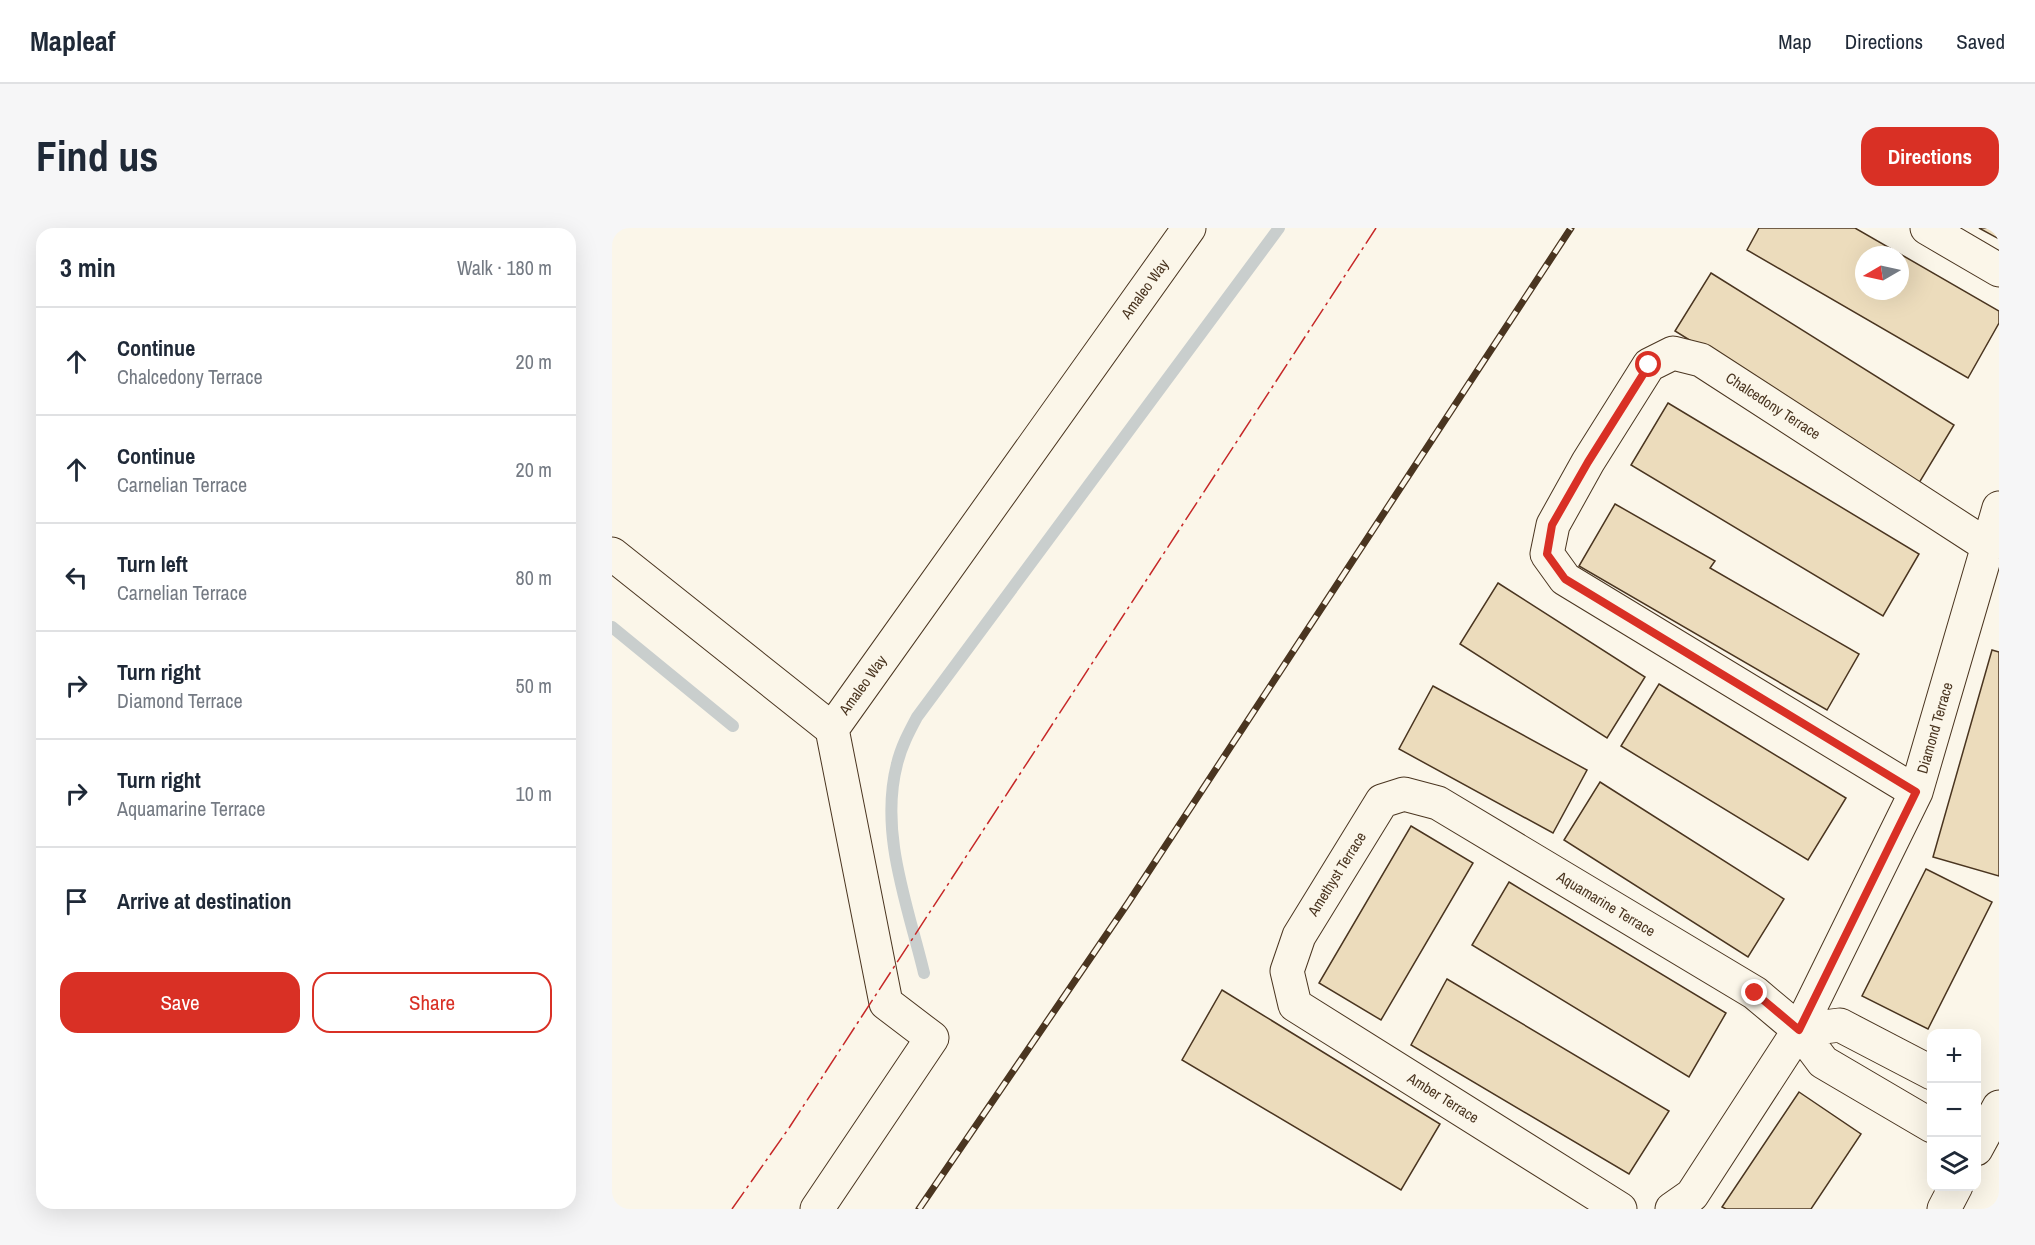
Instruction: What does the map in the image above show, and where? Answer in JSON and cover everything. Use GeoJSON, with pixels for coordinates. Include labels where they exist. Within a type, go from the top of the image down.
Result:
{"type":"FeatureCollection","features":[{"type":"Feature","properties":{"kind":"street","name":"Amaleo Way"},"geometry":{"type":"LineString","coordinates":[[817,1209],[932,1038],[886,1003],[832,729],[1189,228]]}},
{"type":"Feature","properties":{"kind":"street"},"geometry":{"type":"LineString","coordinates":[[1927,228],[1999,270]]}},
{"type":"Feature","properties":{"kind":"street","name":"Chalcedony Terrace"},"geometry":{"type":"LineString","coordinates":[[1916,792],[1565,579],[1547,554],[1552,525],[1588,462],[1649,365],[1673,353],[1701,360],[1988,546]]}},
{"type":"Feature","properties":{"kind":"street","name":"Diamond Terrace"},"geometry":{"type":"LineString","coordinates":[[1672,1209],[1692,1196],[1799,1030],[1916,792],[1999,508]]}},
{"type":"Feature","properties":{"kind":"street"},"geometry":{"type":"LineString","coordinates":[[612,554],[832,729]]}},
{"type":"Feature","properties":{"kind":"street","name":"Aquamarine Terrace"},"geometry":{"type":"LineString","coordinates":[[1404,794],[1438,803],[1755,993],[1799,1030],[1823,1062],[1927,1123]]}},
{"type":"Feature","properties":{"kind":"street","name":"Amethyst Terrace"},"geometry":{"type":"LineString","coordinates":[[1287,971],[1299,936],[1382,801],[1404,794]]}},
{"type":"Feature","properties":{"kind":"street","name":"Amber Terrace"},"geometry":{"type":"LineString","coordinates":[[1287,971],[1295,1005],[1620,1209]]}},
{"type":"Feature","properties":{"kind":"street"},"geometry":{"type":"LineString","coordinates":[[1799,1030],[1840,1025],[1927,1070]]}},
{"type":"Feature","properties":{"kind":"street"},"geometry":{"type":"LineString","coordinates":[[1981,1098],[1999,1107],[1981,1143]]}},
{"type":"Feature","properties":{"kind":"street"},"geometry":{"type":"LineString","coordinates":[[1981,1153],[1999,1164]]}},
{"type":"Feature","properties":{"kind":"street"},"geometry":{"type":"LineString","coordinates":[[1944,1209],[1953,1191]]}},
{"type":"Feature","properties":{"kind":"building"},"geometry":{"type":"Polygon","coordinates":[[[1759,228],[1855,228],[1886,246],[1855,246],[1855,300],[1909,300],[1909,259],[1999,311],[1999,323],[1968,378],[1747,250],[1759,228]]]}},
{"type":"Feature","properties":{"kind":"building"},"geometry":{"type":"Polygon","coordinates":[[[1979,228],[1999,228],[1999,239],[1979,228]]]}},
{"type":"Feature","properties":{"kind":"building"},"geometry":{"type":"Polygon","coordinates":[[[1711,273],[1954,425],[1919,483],[1675,331],[1711,273]]]}},
{"type":"Feature","properties":{"kind":"building"},"geometry":{"type":"Polygon","coordinates":[[[1668,403],[1919,554],[1883,616],[1631,465],[1668,403]]]}},
{"type":"Feature","properties":{"kind":"building"},"geometry":{"type":"Polygon","coordinates":[[[1615,504],[1715,561],[1710,568],[1859,654],[1827,710],[1579,566],[1615,504]]]}},
{"type":"Feature","properties":{"kind":"building"},"geometry":{"type":"Polygon","coordinates":[[[1498,583],[1645,677],[1607,738],[1460,644],[1498,583]]]}},
{"type":"Feature","properties":{"kind":"building"},"geometry":{"type":"Polygon","coordinates":[[[1992,650],[1999,652],[1999,876],[1933,857],[1992,650]]]}},
{"type":"Feature","properties":{"kind":"building"},"geometry":{"type":"Polygon","coordinates":[[[1659,684],[1846,798],[1808,860],[1621,746],[1659,684]]]}},
{"type":"Feature","properties":{"kind":"building"},"geometry":{"type":"Polygon","coordinates":[[[1433,686],[1587,770],[1553,833],[1399,749],[1433,686]]]}},
{"type":"Feature","properties":{"kind":"building"},"geometry":{"type":"Polygon","coordinates":[[[1600,782],[1784,899],[1748,957],[1564,840],[1600,782]]]}},
{"type":"Feature","properties":{"kind":"building"},"geometry":{"type":"Polygon","coordinates":[[[1411,826],[1473,863],[1381,1020],[1319,983],[1411,826]]]}},
{"type":"Feature","properties":{"kind":"building"},"geometry":{"type":"Polygon","coordinates":[[[1926,869],[1992,902],[1928,1029],[1862,996],[1926,869]]]}},
{"type":"Feature","properties":{"kind":"building"},"geometry":{"type":"Polygon","coordinates":[[[1509,882],[1726,1013],[1689,1077],[1472,945],[1509,882]]]}},
{"type":"Feature","properties":{"kind":"building"},"geometry":{"type":"Polygon","coordinates":[[[1447,979],[1669,1111],[1629,1174],[1411,1045],[1447,979]]]}},
{"type":"Feature","properties":{"kind":"building"},"geometry":{"type":"Polygon","coordinates":[[[1222,990],[1440,1124],[1401,1190],[1182,1060],[1222,990]]]}},
{"type":"Feature","properties":{"kind":"building"},"geometry":{"type":"Polygon","coordinates":[[[1799,1092],[1861,1134],[1811,1209],[1726,1209],[1722,1207],[1799,1092]]]}},
{"type":"Feature","properties":{"kind":"waterway"},"geometry":{"type":"LineString","coordinates":[[924,973],[898,869],[891,816],[892,790],[897,764],[908,734],[917,717],[1279,228]]}},
{"type":"Feature","properties":{"kind":"waterway"},"geometry":{"type":"LineString","coordinates":[[612,627],[733,726]]}},
{"type":"Feature","properties":{"kind":"railway"},"geometry":{"type":"LineString","coordinates":[[919,1209],[1128,903],[1571,228]]}},
{"type":"Feature","properties":{"kind":"power"},"geometry":{"type":"LineString","coordinates":[[732,1209],[789,1128],[1376,228]]}},
{"type":"Feature","properties":{"kind":"route"},"geometry":{"type":"LineString","coordinates":[[1649,365],[1588,462],[1552,525],[1547,554],[1565,579],[1916,792],[1799,1030],[1755,993]]}}]}
